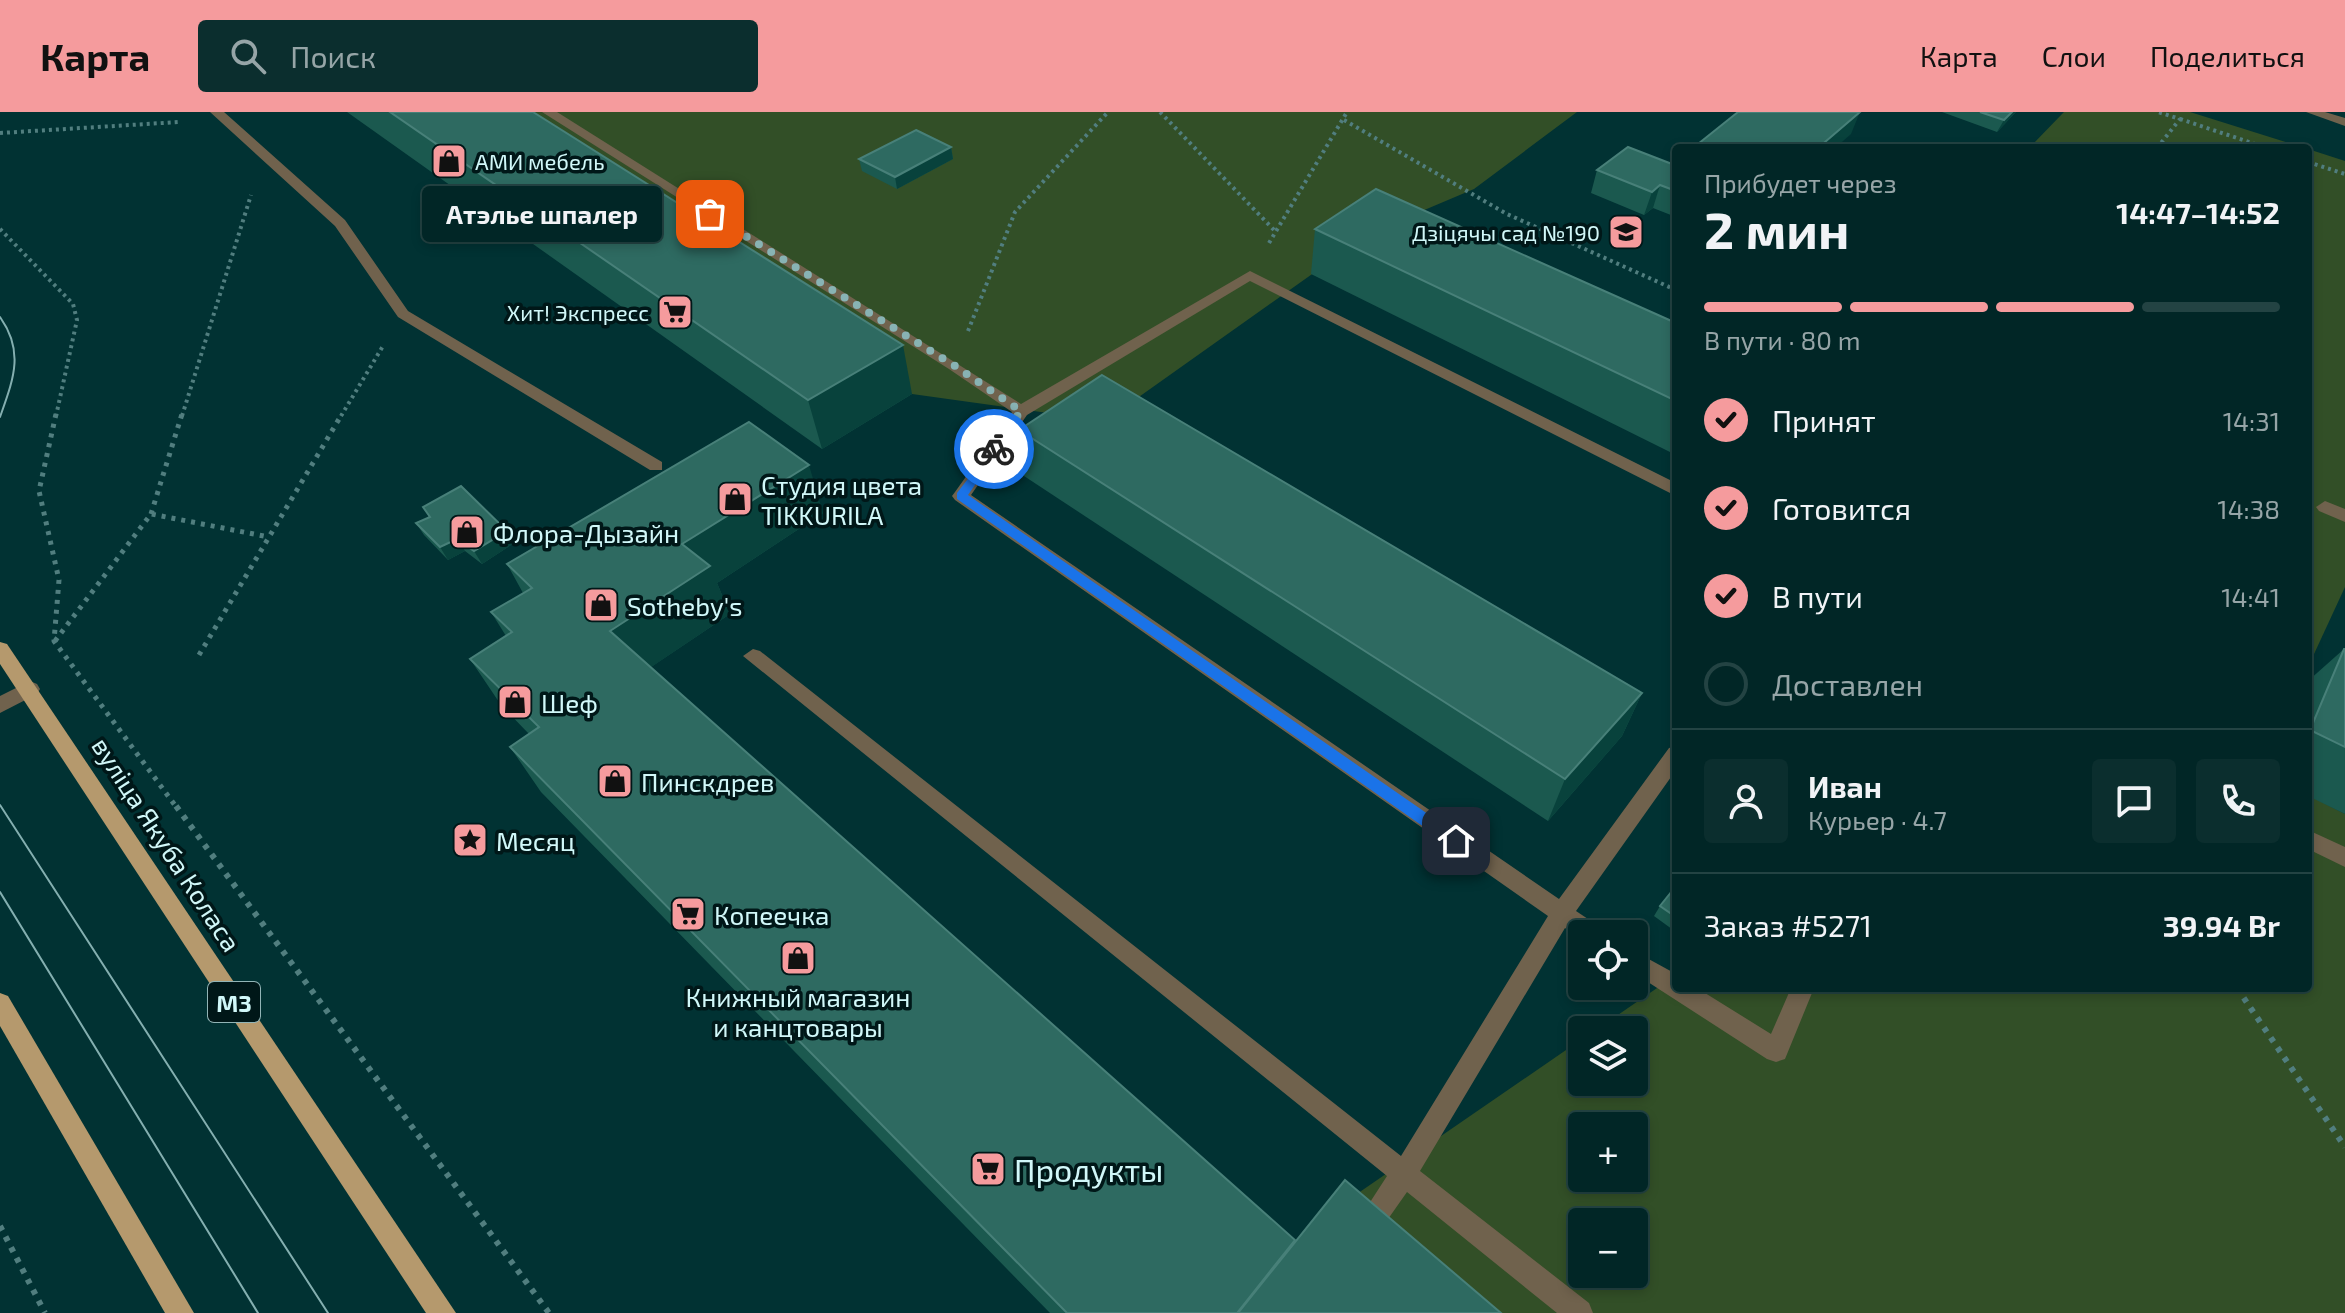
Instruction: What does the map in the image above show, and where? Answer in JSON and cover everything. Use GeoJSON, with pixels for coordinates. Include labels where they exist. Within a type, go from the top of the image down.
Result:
{"type":"FeatureCollection","features":[{"type":"Feature","properties":{"kind":"main road","name":"вуліца Якуба Коласа"},"geometry":{"type":"LineString","coordinates":[[0,649],[30,689],[343,1168],[442,1313]]}},
{"type":"Feature","properties":{"kind":"main road"},"geometry":{"type":"LineString","coordinates":[[0,1004],[180,1313]]}},
{"type":"Feature","properties":{"kind":"street"},"geometry":{"type":"LineString","coordinates":[[548,112],[955,366],[1021,411]]}},
{"type":"Feature","properties":{"kind":"street"},"geometry":{"type":"LineString","coordinates":[[2312,112],[2345,122]]}},
{"type":"Feature","properties":{"kind":"street"},"geometry":{"type":"LineString","coordinates":[[221,116],[340,223],[403,314],[656,466]]}},
{"type":"Feature","properties":{"kind":"street"},"geometry":{"type":"LineString","coordinates":[[1570,920],[961,496],[1021,411],[1250,275],[1672,488]]}},
{"type":"Feature","properties":{"kind":"street"},"geometry":{"type":"LineString","coordinates":[[2325,507],[2345,516]]}},
{"type":"Feature","properties":{"kind":"street"},"geometry":{"type":"LineString","coordinates":[[753,656],[1579,1313]]}},
{"type":"Feature","properties":{"kind":"street"},"geometry":{"type":"LineString","coordinates":[[0,705],[30,689]]}},
{"type":"Feature","properties":{"kind":"street"},"geometry":{"type":"LineString","coordinates":[[1363,1233],[1403,1176],[1561,914],[1672,764]]}},
{"type":"Feature","properties":{"kind":"street"},"geometry":{"type":"LineString","coordinates":[[2312,841],[2345,858]]}},
{"type":"Feature","properties":{"kind":"street"},"geometry":{"type":"LineString","coordinates":[[1648,970],[1672,985]]}},
{"type":"Feature","properties":{"kind":"street"},"geometry":{"type":"LineString","coordinates":[[1682,992],[1776,1051],[1800,993]]}},
{"type":"Feature","properties":{"kind":"path"},"geometry":{"type":"LineString","coordinates":[[955,366],[1015,212],[1108,112]]}},
{"type":"Feature","properties":{"kind":"path"},"geometry":{"type":"LineString","coordinates":[[1160,112],[1275,231]]}},
{"type":"Feature","properties":{"kind":"path"},"geometry":{"type":"LineString","coordinates":[[1250,275],[1347,112]]}},
{"type":"Feature","properties":{"kind":"path"},"geometry":{"type":"LineString","coordinates":[[2158,112],[2255,144]]}},
{"type":"Feature","properties":{"kind":"path"},"geometry":{"type":"LineString","coordinates":[[0,133],[221,116]]}},
{"type":"Feature","properties":{"kind":"path"},"geometry":{"type":"LineString","coordinates":[[2160,144],[2180,119]]}},
{"type":"Feature","properties":{"kind":"path"},"geometry":{"type":"LineString","coordinates":[[1344,120],[1507,214],[1672,288]]}},
{"type":"Feature","properties":{"kind":"path"},"geometry":{"type":"LineString","coordinates":[[54,641],[151,514],[263,154]]}},
{"type":"Feature","properties":{"kind":"path"},"geometry":{"type":"LineString","coordinates":[[2312,163],[2345,174]]}},
{"type":"Feature","properties":{"kind":"path"},"geometry":{"type":"LineString","coordinates":[[0,229],[73,304],[77,320],[39,491],[59,580],[54,641],[549,1313]]}},
{"type":"Feature","properties":{"kind":"path"},"geometry":{"type":"LineString","coordinates":[[199,655],[403,314]]}},
{"type":"Feature","properties":{"kind":"path"},"geometry":{"type":"LineString","coordinates":[[151,514],[269,537]]}},
{"type":"Feature","properties":{"kind":"path"},"geometry":{"type":"LineString","coordinates":[[2240,992],[2345,1147]]}},
{"type":"Feature","properties":{"kind":"path"},"geometry":{"type":"LineString","coordinates":[[0,1226],[45,1313]]}},
{"type":"Feature","properties":{"kind":"green space"},"geometry":{"type":"Polygon","coordinates":[[[471,112],[1577,112],[1474,189],[1370,233],[1105,421],[912,394],[471,112]]]}},
{"type":"Feature","properties":{"kind":"green space"},"geometry":{"type":"Polygon","coordinates":[[[2064,112],[2190,112],[2292,144],[2033,144],[2064,112]]]}},
{"type":"Feature","properties":{"kind":"green space"},"geometry":{"type":"Polygon","coordinates":[[[2312,150],[2345,161],[2345,587],[2312,658],[2312,150]]]}},
{"type":"Feature","properties":{"kind":"green space"},"geometry":{"type":"Polygon","coordinates":[[[2312,797],[2345,814],[2345,1313],[1456,1313],[1335,1209],[1568,1049],[1568,1096],[1648,1096],[1648,1016],[1616,1016],[1640,1000],[1648,1000],[1648,994],[1672,978],[1672,992],[2312,992],[2312,797]]]}},
{"type":"Feature","properties":{"kind":"building"},"geometry":{"type":"Polygon","coordinates":[[[390,112],[533,112],[903,345],[808,400],[390,112]]]}},
{"type":"Feature","properties":{"kind":"building"},"geometry":{"type":"Polygon","coordinates":[[[1738,112],[1860,112],[1823,144],[1698,144],[1738,112]]]}},
{"type":"Feature","properties":{"kind":"building"},"geometry":{"type":"Polygon","coordinates":[[[1980,112],[2012,112],[2004,120],[1980,112]]]}},
{"type":"Feature","properties":{"kind":"building"},"geometry":{"type":"Polygon","coordinates":[[[916,130],[951,147],[895,177],[859,159],[916,130]]]}},
{"type":"Feature","properties":{"kind":"building"},"geometry":{"type":"Polygon","coordinates":[[[1628,147],[1672,164],[1672,190],[1660,185],[1652,192],[1597,170],[1628,147]]]}},
{"type":"Feature","properties":{"kind":"building"},"geometry":{"type":"Polygon","coordinates":[[[1376,189],[1672,321],[1672,399],[1315,229],[1376,189]]]}},
{"type":"Feature","properties":{"kind":"building"},"geometry":{"type":"Polygon","coordinates":[[[1102,375],[1642,693],[1565,779],[1019,430],[1102,375]]]}},
{"type":"Feature","properties":{"kind":"building"},"geometry":{"type":"Polygon","coordinates":[[[749,422],[809,465],[682,544],[710,566],[610,631],[1295,1240],[1237,1313],[1067,1313],[510,747],[539,727],[470,659],[512,632],[491,612],[532,588],[507,564],[749,422]]]}},
{"type":"Feature","properties":{"kind":"building","name":"Флора-Дызайн"},"geometry":{"type":"Polygon","coordinates":[[[461,486],[507,531],[474,551],[457,539],[440,547],[416,523],[430,517],[423,507],[461,486]]]}},
{"type":"Feature","properties":{"kind":"building"},"geometry":{"type":"Polygon","coordinates":[[[2345,649],[2345,747],[2312,731],[2345,649]]]}},
{"type":"Feature","properties":{"kind":"building"},"geometry":{"type":"Polygon","coordinates":[[[1672,891],[1672,914],[1660,906],[1672,891]]]}},
{"type":"Feature","properties":{"kind":"building"},"geometry":{"type":"Polygon","coordinates":[[[1345,1180],[1501,1313],[1238,1313],[1345,1180]]]}},
{"type":"Feature","properties":{"kind":"tram line"},"geometry":{"type":"LineString","coordinates":[[0,317],[8,330],[14,354],[12,378],[0,417]]}},
{"type":"Feature","properties":{"kind":"tram line"},"geometry":{"type":"LineString","coordinates":[[0,805],[328,1313]]}},
{"type":"Feature","properties":{"kind":"tram line"},"geometry":{"type":"LineString","coordinates":[[0,892],[258,1313]]}},
{"type":"Feature","properties":{"kind":"way so far"},"geometry":{"type":"LineString","coordinates":[[710,214],[955,366],[1021,411],[994,449]]}},
{"type":"Feature","properties":{"kind":"place","name":"АМИ мебель"},"geometry":{"type":"Point","coordinates":[449,161]}},
{"type":"Feature","properties":{"kind":"place","name":"Атэлье шпалер"},"geometry":{"type":"Point","coordinates":[710,214]}},
{"type":"Feature","properties":{"kind":"place","name":"Дзіцячы сад №190"},"geometry":{"type":"Point","coordinates":[1626,232]}},
{"type":"Feature","properties":{"kind":"place","name":"Хит! Экспресс"},"geometry":{"type":"Point","coordinates":[675,312]}},
{"type":"Feature","properties":{"kind":"place","name":"Студия цвета TIKKURILA"},"geometry":{"type":"Point","coordinates":[735,499]}},
{"type":"Feature","properties":{"kind":"place","name":"Флора-Дызайн"},"geometry":{"type":"Point","coordinates":[467,532]}},
{"type":"Feature","properties":{"kind":"place","name":"Sotheby's"},"geometry":{"type":"Point","coordinates":[601,605]}},
{"type":"Feature","properties":{"kind":"place","name":"Шеф"},"geometry":{"type":"Point","coordinates":[515,702]}},
{"type":"Feature","properties":{"kind":"place","name":"Пинскдрев"},"geometry":{"type":"Point","coordinates":[615,781]}},
{"type":"Feature","properties":{"kind":"place","name":"Месяц"},"geometry":{"type":"Point","coordinates":[470,840]}},
{"type":"Feature","properties":{"kind":"place","name":"Копеечка"},"geometry":{"type":"Point","coordinates":[688,914]}},
{"type":"Feature","properties":{"kind":"place","name":"Книжный магазин и канцтовары"},"geometry":{"type":"Point","coordinates":[798,958]}},
{"type":"Feature","properties":{"kind":"place","name":"Продукты"},"geometry":{"type":"Point","coordinates":[988,1169]}},
{"type":"Feature","properties":{"kind":"route"},"geometry":{"type":"LineString","coordinates":[[994,449],[961,496],[1456,841]]}}]}
